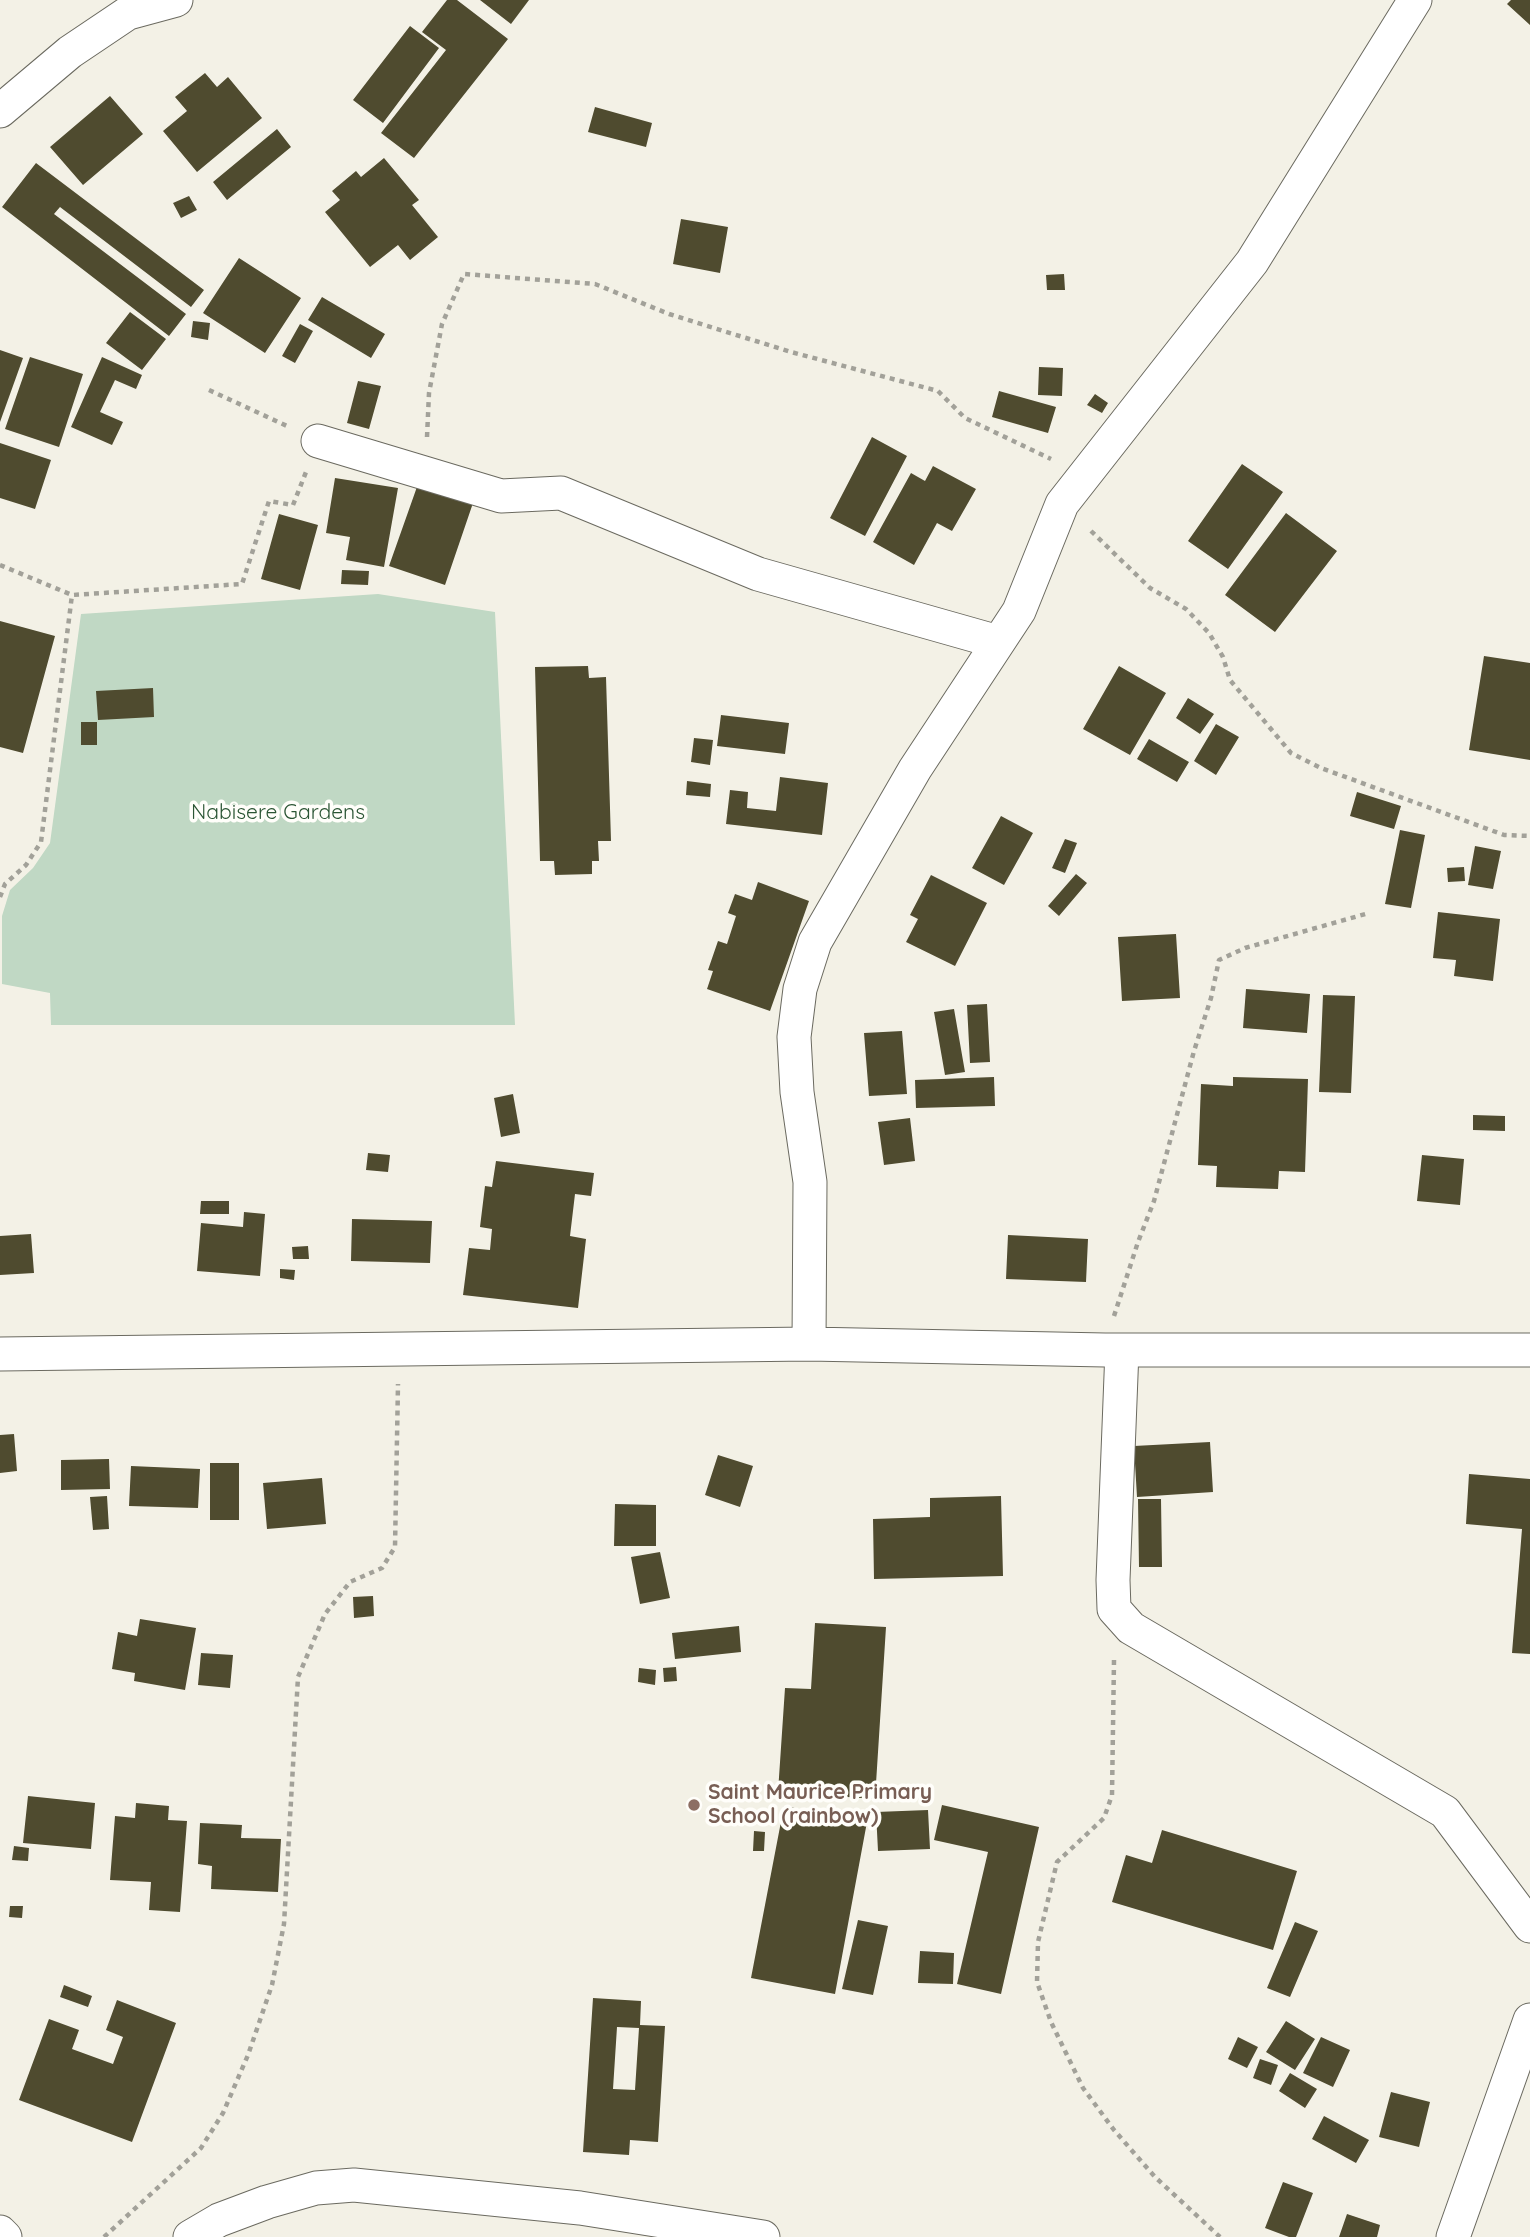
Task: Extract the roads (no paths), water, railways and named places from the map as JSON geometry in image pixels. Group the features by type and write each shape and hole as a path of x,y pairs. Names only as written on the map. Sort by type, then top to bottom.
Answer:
{"street":[{"path":"0,111 70,52 128,13 176,0"},
{"path":"809,1344 810,1182 797,1092 793,1037 800,989 814,942 915,769 1019,611 1062,504 1252,262 1416,0"},
{"path":"318,441 501,496 561,493 758,574 998,642"},
{"path":"0,1354 809,1344 1114,1350 1530,1350"},
{"path":"1114,1350 1114,1609 1131,1628 1445,1812 1530,1926"},
{"path":"1453,2237 1530,2020"},
{"path":"190,2237 219,2220 267,2202 316,2188 354,2185 580,2208 763,2237"},
{"path":"0,2232 5,2237"}],"place":[{"name":"Saint Maurice Primary School (rainbow)","path":"694,1805"}],"park label":[{"name":"Nabisere Gardens","path":"278,813"}]}
